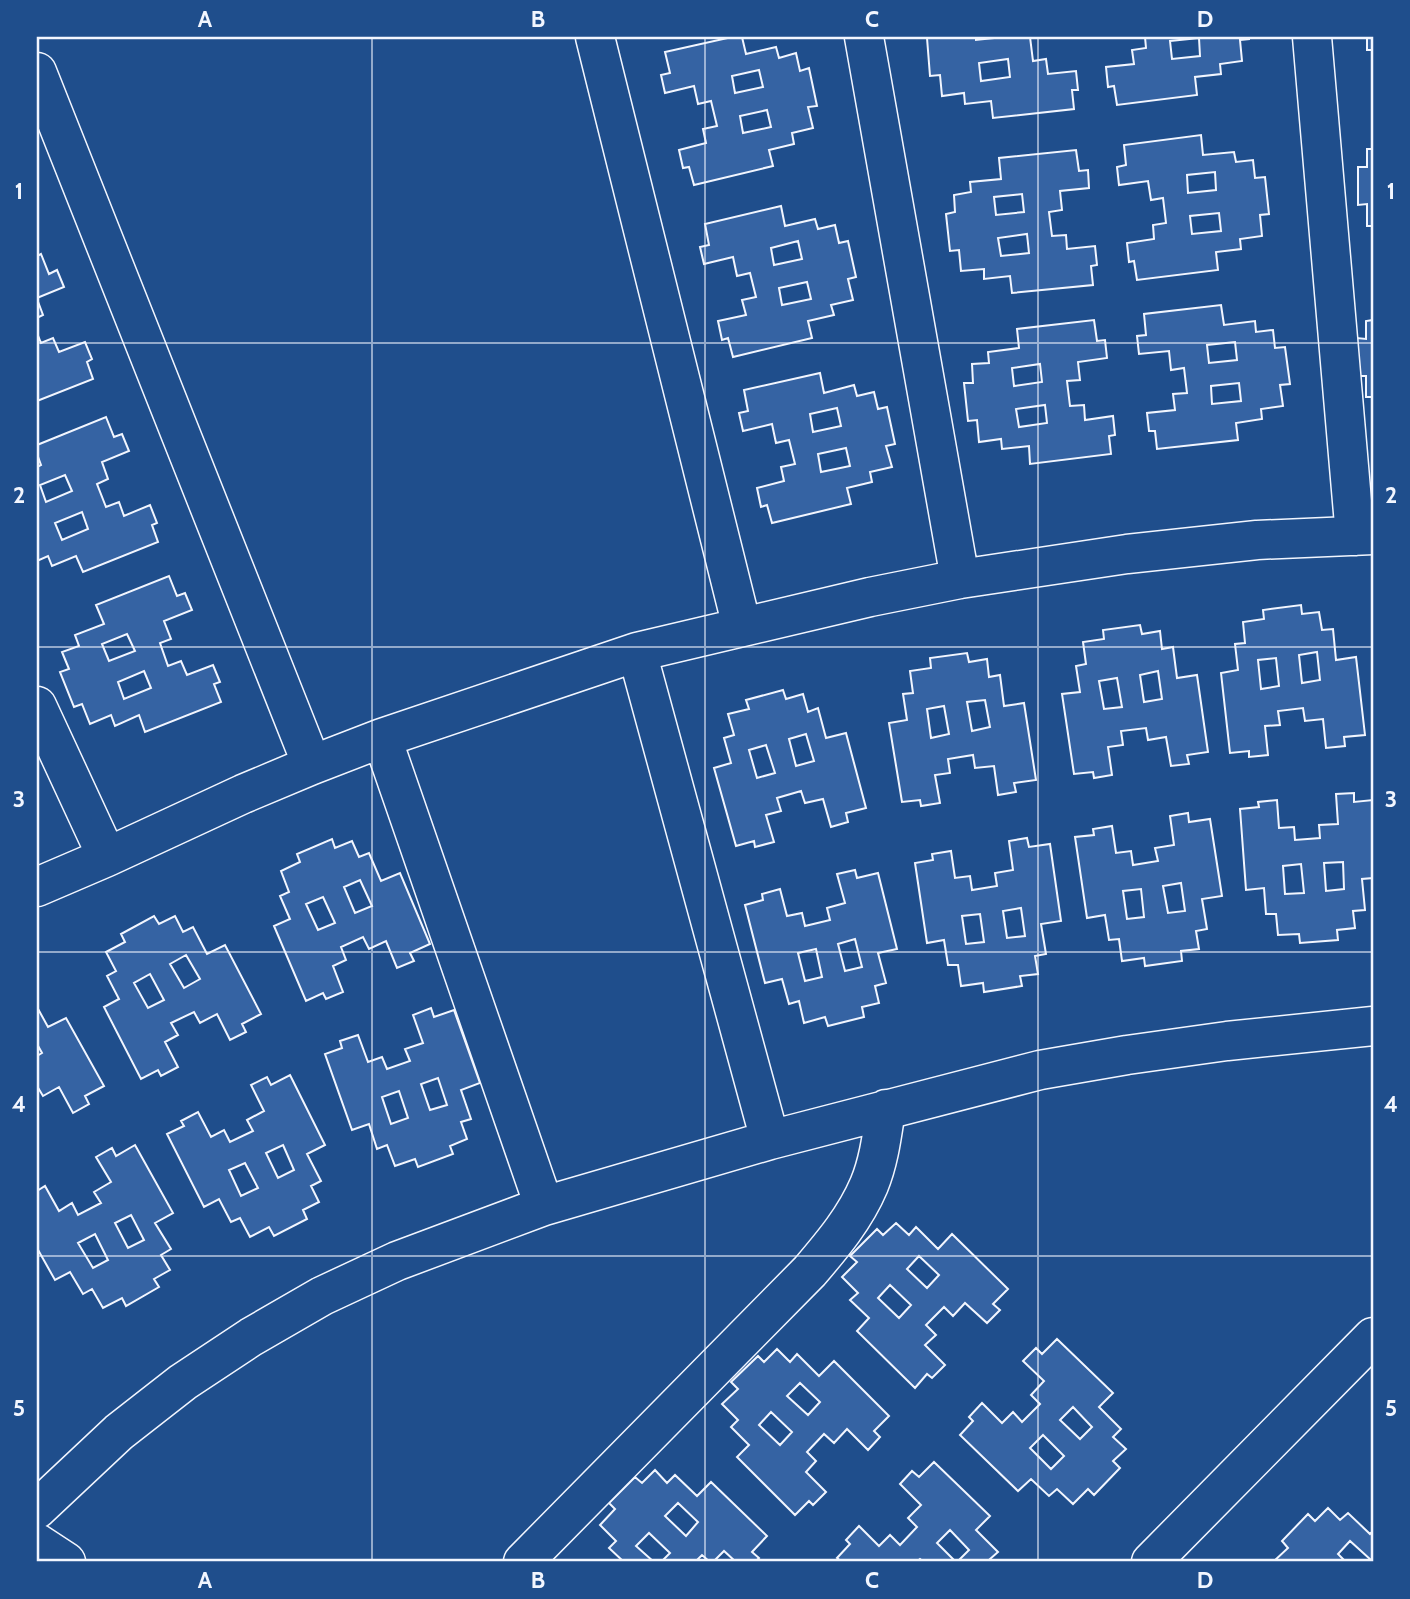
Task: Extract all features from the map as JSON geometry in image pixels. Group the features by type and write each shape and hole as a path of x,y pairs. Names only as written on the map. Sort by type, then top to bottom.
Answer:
{"street":[{"path":"594,37 742,627"},
{"path":"864,37 960,579"},
{"path":"37,887 312,765 382,738 638,652 870,597 960,579 1127,554 1257,540 1364,536 1312,37"},
{"path":"37,72 312,765"},
{"path":"638,652 770,1140"},
{"path":"37,706 107,857"},
{"path":"382,738 544,1206"},
{"path":"37,1509 119,1432 183,1382 251,1337 322,1296 397,1261 544,1206 770,1140 1040,1070 1240,1040 1373,1026"},
{"path":"523,1562 810,1271 838,1238 856,1212 870,1183 878,1157 886,1109"},
{"path":"1151,1562 1373,1337"},
{"path":"37,1543 66,1562"}],"building":[{"path":"742,37 746,54 776,47 779,58 796,53 800,71 809,68 817,106 808,107 813,128 792,133 794,144 769,150 773,166 694,185 689,167 683,168 679,150 706,143 703,129 717,126 711,101 698,104 694,86 665,93 661,75 670,73 665,52","holes":["759,70 763,87 735,93 732,76","767,110 771,127 743,133 740,116"]},
{"path":"976,37 976,40 1030,37 1033,61 1046,59 1048,74 1076,71 1078,90 1072,90 1074,109 993,118 991,101 965,104 964,93 942,96 940,75 930,76 927,38","holes":["1008,59 1010,77 981,81 979,63"]},
{"path":"1145,37 1249,37 1240,40 1242,61 1220,64 1221,74 1195,77 1197,95 1117,105 1114,86 1108,87 1106,67 1134,64 1132,50 1146,48","holes":["1199,38 1200,56 1172,59 1170,41"]},
{"path":"1367,37 1373,37 1373,50 1367,50"},
{"path":"1201,135 1203,155 1234,152 1236,162 1253,160 1255,178 1265,177 1269,214 1260,215 1262,236 1240,239 1241,249 1216,252 1218,270 1137,280 1134,261 1129,262 1127,243 1154,239 1153,225 1166,223 1163,198 1151,200 1148,181 1119,185 1117,167 1126,165 1124,145","holes":["1215,172 1216,190 1188,193 1187,175","1219,213 1221,231 1192,234 1190,216"]},
{"path":"1367,149 1373,149 1373,226 1367,226 1367,204 1358,205 1358,167 1367,167"},
{"path":"1076,150 1079,171 1088,170 1089,188 1060,191 1062,210 1049,212 1052,236 1066,235 1067,249 1095,246 1097,265 1091,266 1093,285 1012,293 1010,276 984,279 984,269 961,271 959,250 950,251 946,214 955,212 954,195 971,192 970,182 1001,179 999,158","holes":["1022,194 1024,212 996,215 994,197","1027,234 1029,253 1001,256 998,238"]},
{"path":"781,206 785,226 815,219 818,229 835,225 839,243 848,241 856,277 848,279 853,300 831,305 834,315 808,321 812,338 733,357 728,338 722,340 718,321 746,315 742,300 756,297 750,273 737,276 733,257 704,264 700,247 709,245 705,224","holes":["798,241 802,259 774,265 771,248","807,282 811,299 782,305 779,288"]},
{"path":"41,254 49,274 57,270 64,287 37,298 37,256"},
{"path":"37,299 43,315 37,318"},
{"path":"1221,305 1224,325 1255,321 1256,332 1273,330 1275,348 1285,347 1290,384 1280,385 1283,406 1261,409 1262,419 1236,423 1238,440 1157,449 1155,431 1149,431 1147,413 1175,410 1173,394 1187,393 1184,368 1171,370 1169,351 1139,354 1137,336 1146,335 1144,314","holes":["1235,342 1237,360 1209,363 1207,345","1239,383 1241,401 1212,404 1211,386"]},
{"path":"1094,320 1097,341 1105,340 1107,358 1078,362 1080,380 1067,381 1070,406 1084,405 1085,420 1113,416 1115,435 1109,436 1111,454 1030,464 1029,446 1002,449 1001,439 979,442 977,420 968,421 964,383 973,383 972,364 989,363 988,352 1019,348 1017,329","holes":["1040,364 1042,382 1014,386 1012,368","1045,405 1047,423 1019,427 1016,409"]},
{"path":"1373,320 1373,397 1366,397 1366,376 1357,376 1357,338 1366,339 1366,321"},
{"path":"37,333 41,343 53,338 59,352 85,342 92,359 87,362 93,379 37,401"},
{"path":"820,373 824,393 854,385 857,396 874,392 878,409 887,407 895,444 886,446 892,467 870,472 872,482 847,488 851,504 772,523 767,505 761,507 757,488 784,481 781,467 795,464 789,440 776,443 772,424 743,431 739,413 748,411 744,390","holes":["837,408 841,426 813,432 810,414","846,448 850,466 821,472 818,454"]},
{"path":"106,417 114,437 122,434 129,451 102,462 108,479 97,484 106,507 119,502 124,516 150,505 157,523 152,525 158,542 83,572 76,556 52,566 48,556 37,561 37,467 41,465 37,445","holes":["65,475 72,491 46,502 40,485","82,512 88,529 62,540 55,523"]},
{"path":"169,576 177,596 185,593 192,610 164,621 171,639 160,643 168,666 181,661 187,675 213,665 220,682 214,684 221,702 145,732 139,715 115,726 111,715 90,724 82,704 74,707 60,672 69,669 62,652 79,646 75,635 104,624 96,605","holes":["127,634 135,651 109,661 102,644","144,671 151,688 124,699 118,682"]},
{"path":"1301,605 1302,614 1319,612 1322,630 1333,629 1336,660 1356,657 1365,735 1344,737 1345,746 1326,748 1323,719 1305,721 1303,708 1278,711 1280,725 1265,726 1268,755 1249,757 1249,751 1230,753 1221,673 1238,670 1235,644 1245,643 1243,622 1264,619 1263,610","holes":["1317,652 1320,680 1302,683 1299,655","1276,658 1279,686 1261,689 1258,660"]},
{"path":"1140,625 1142,634 1160,631 1162,649 1173,647 1177,678 1197,675 1208,752 1187,755 1189,764 1171,766 1166,737 1148,740 1146,728 1121,731 1123,745 1108,747 1112,775 1094,778 1093,772 1074,774 1062,694 1080,692 1076,666 1086,664 1083,642 1104,639 1103,630","holes":["1158,671 1162,699 1144,702 1140,675","1117,678 1122,707 1104,709 1099,681"]},
{"path":"967,653 969,662 987,659 989,677 1000,675 1004,706 1024,703 1036,780 1014,783 1016,792 998,795 994,766 975,768 973,755 948,759 950,773 935,775 940,803 921,806 920,800 902,802 889,723 907,720 903,694 913,693 910,671 931,668 930,658","holes":["985,700 990,727 972,731 967,702","944,706 949,734 931,738 927,709"]},
{"path":"783,690 786,699 803,694 808,712 818,708 826,738 846,733 866,808 846,813 848,822 831,827 823,799 805,803 801,791 777,798 781,811 766,815 774,842 755,847 754,841 736,846 714,768 731,763 724,738 734,735 728,714 749,709 746,700","holes":["806,734 814,761 796,766 789,739","766,745 775,773 757,778 749,750"]},
{"path":"1354,793 1354,802 1373,800 1373,878 1362,879 1365,910 1353,911 1355,928 1337,930 1338,940 1300,943 1299,934 1278,935 1276,914 1266,914 1264,888 1246,890 1240,809 1259,807 1258,802 1277,800 1279,828 1294,827 1295,840 1320,838 1319,825 1338,824 1336,794","holes":["1343,862 1344,889 1326,891 1324,863","1301,864 1304,893 1285,894 1283,866"]},
{"path":"1188,813 1189,822 1210,819 1222,896 1202,899 1207,929 1196,931 1199,949 1181,951 1182,961 1145,966 1144,958 1122,961 1119,939 1109,940 1105,915 1087,918 1075,837 1094,835 1093,829 1112,826 1116,853 1131,851 1133,865 1158,861 1155,848 1174,845 1170,816","holes":["1181,883 1185,911 1168,913 1163,886","1141,889 1144,917 1127,919 1123,891"]},
{"path":"1027,838 1029,847 1050,844 1061,921 1041,924 1046,954 1035,956 1038,974 1020,976 1022,986 984,992 983,983 961,986 958,965 948,965 944,940 927,943 915,863 933,860 932,854 951,851 955,878 970,876 972,890 997,886 995,873 1013,870 1009,841","holes":["1021,908 1025,936 1007,938 1003,911","980,914 984,942 966,944 962,916"]},
{"path":"332,839 335,848 352,841 359,857 369,853 381,881 400,873 430,944 410,953 414,961 397,968 386,941 369,949 363,937 341,947 346,960 333,966 343,992 326,999 323,993 306,1001 274,926 290,919 280,896 289,892 281,871 300,862 297,854","holes":["360,880 372,906 355,913 344,887","323,897 335,923 318,930 306,904"]},
{"path":"855,870 857,878 878,873 897,949 878,953 886,983 875,986 879,1003 862,1007 864,1017 828,1026 825,1017 804,1023 799,1001 789,1004 782,979 765,983 745,905 763,900 762,894 780,889 787,916 802,913 805,926 830,920 827,908 845,903 837,874","holes":["855,939 862,967 845,971 838,944","816,949 822,977 805,981 798,953"]},
{"path":"154,916 159,924 175,916 183,932 193,927 207,954 225,945 261,1014 242,1024 246,1032 230,1040 217,1014 200,1023 194,1012 171,1023 178,1035 165,1042 178,1067 161,1076 158,1070 141,1079 104,1007 119,999 107,976 116,971 106,952 125,942 121,934","holes":["186,955 200,979 184,988 170,964","150,974 164,1000 148,1008 134,983"]},
{"path":"37,1007 48,1027 66,1018 104,1086 85,1096 89,1104 73,1113 59,1087 43,1096 37,1086 37,1056 42,1053 37,1044"},
{"path":"431,1008 434,1017 454,1010 480,1083 461,1090 471,1119 461,1122 467,1139 450,1146 453,1154 418,1167 415,1159 395,1166 387,1145 377,1149 369,1124 352,1130 325,1054 342,1048 340,1041 358,1035 368,1062 382,1057 387,1069 410,1061 405,1049 423,1043 413,1015","holes":["438,1078 447,1105 430,1110 421,1084","399,1091 408,1118 391,1124 382,1097"]},
{"path":"290,1075 325,1145 307,1154 321,1181 311,1186 319,1202 303,1210 307,1219 274,1236 269,1227 250,1237 240,1218 231,1222 219,1199 204,1207 167,1134 184,1126 181,1121 198,1112 211,1137 224,1130 230,1142 253,1131 247,1120 264,1111 251,1085 267,1077 271,1085","holes":["283,1145 294,1170 278,1178 266,1153","245,1163 258,1188 241,1196 229,1170"]},
{"path":"135,1145 173,1213 155,1223 171,1249 161,1255 170,1270 154,1279 159,1287 126,1306 122,1298 103,1308 92,1289 83,1294 70,1272 55,1280 37,1248 37,1191 45,1186 59,1211 72,1203 78,1215 101,1203 94,1192 111,1182 96,1157 112,1148 116,1156","holes":["131,1215 144,1240 128,1248 115,1223","95,1234 108,1260 93,1268 78,1243"]},
{"path":"896,1223 909,1235 916,1227 938,1249 952,1234 1008,1289 993,1304 1000,1310 987,1323 965,1303 953,1316 944,1307 926,1325 936,1335 925,1345 945,1365 932,1378 927,1374 915,1388 857,1331 869,1318 850,1300 858,1293 842,1277 857,1262 850,1256 877,1229 883,1235","holes":["919,1256 939,1275 927,1288 907,1269","890,1285 911,1305 899,1318 878,1298"]},
{"path":"1057,1339 1113,1393 1099,1407 1121,1429 1113,1437 1126,1449 1113,1461 1120,1468 1094,1495 1088,1489 1073,1504 1057,1489 1049,1496 1031,1479 1018,1491 960,1435 973,1421 969,1417 982,1403 1002,1423 1013,1412 1022,1422 1040,1404 1031,1395 1044,1381 1023,1361 1036,1348 1042,1354","holes":["1073,1407 1092,1427 1080,1439 1060,1420","1043,1435 1064,1456 1051,1469 1030,1448"]},
{"path":"777,1349 790,1362 797,1354 819,1376 834,1361 889,1416 874,1431 880,1437 868,1450 847,1429 834,1443 824,1434 807,1452 816,1461 806,1472 826,1492 813,1505 809,1501 795,1515 737,1457 749,1445 731,1427 738,1420 722,1404 738,1389 731,1382 758,1356 764,1362","holes":["800,1383 820,1402 808,1415 787,1396","771,1412 792,1432 780,1445 759,1425"]},
{"path":"934,1462 990,1516 976,1530 998,1552 990,1559 993,1562 957,1562 969,1550 950,1530 937,1543 956,1562 924,1562 920,1559 916,1562 842,1562 837,1558 850,1544 846,1540 859,1526 879,1546 890,1535 900,1545 917,1527 908,1518 921,1505 900,1484 912,1471 919,1477"},
{"path":"655,1470 667,1483 675,1475 697,1496 711,1482 767,1536 752,1552 759,1558 755,1562 736,1562 724,1551 713,1562 702,1555 695,1562 661,1562 670,1553 649,1533 636,1546 654,1562 624,1562 609,1548 616,1541 600,1525 615,1509 609,1503 635,1477 642,1483","holes":["678,1503 698,1522 686,1536 665,1516"]},
{"path":"1328,1508 1340,1520 1348,1513 1370,1534 1373,1531 1373,1562 1369,1562 1371,1560 1350,1541 1338,1554 1346,1562 1273,1562 1288,1548 1282,1541 1308,1514 1315,1521"}]}
